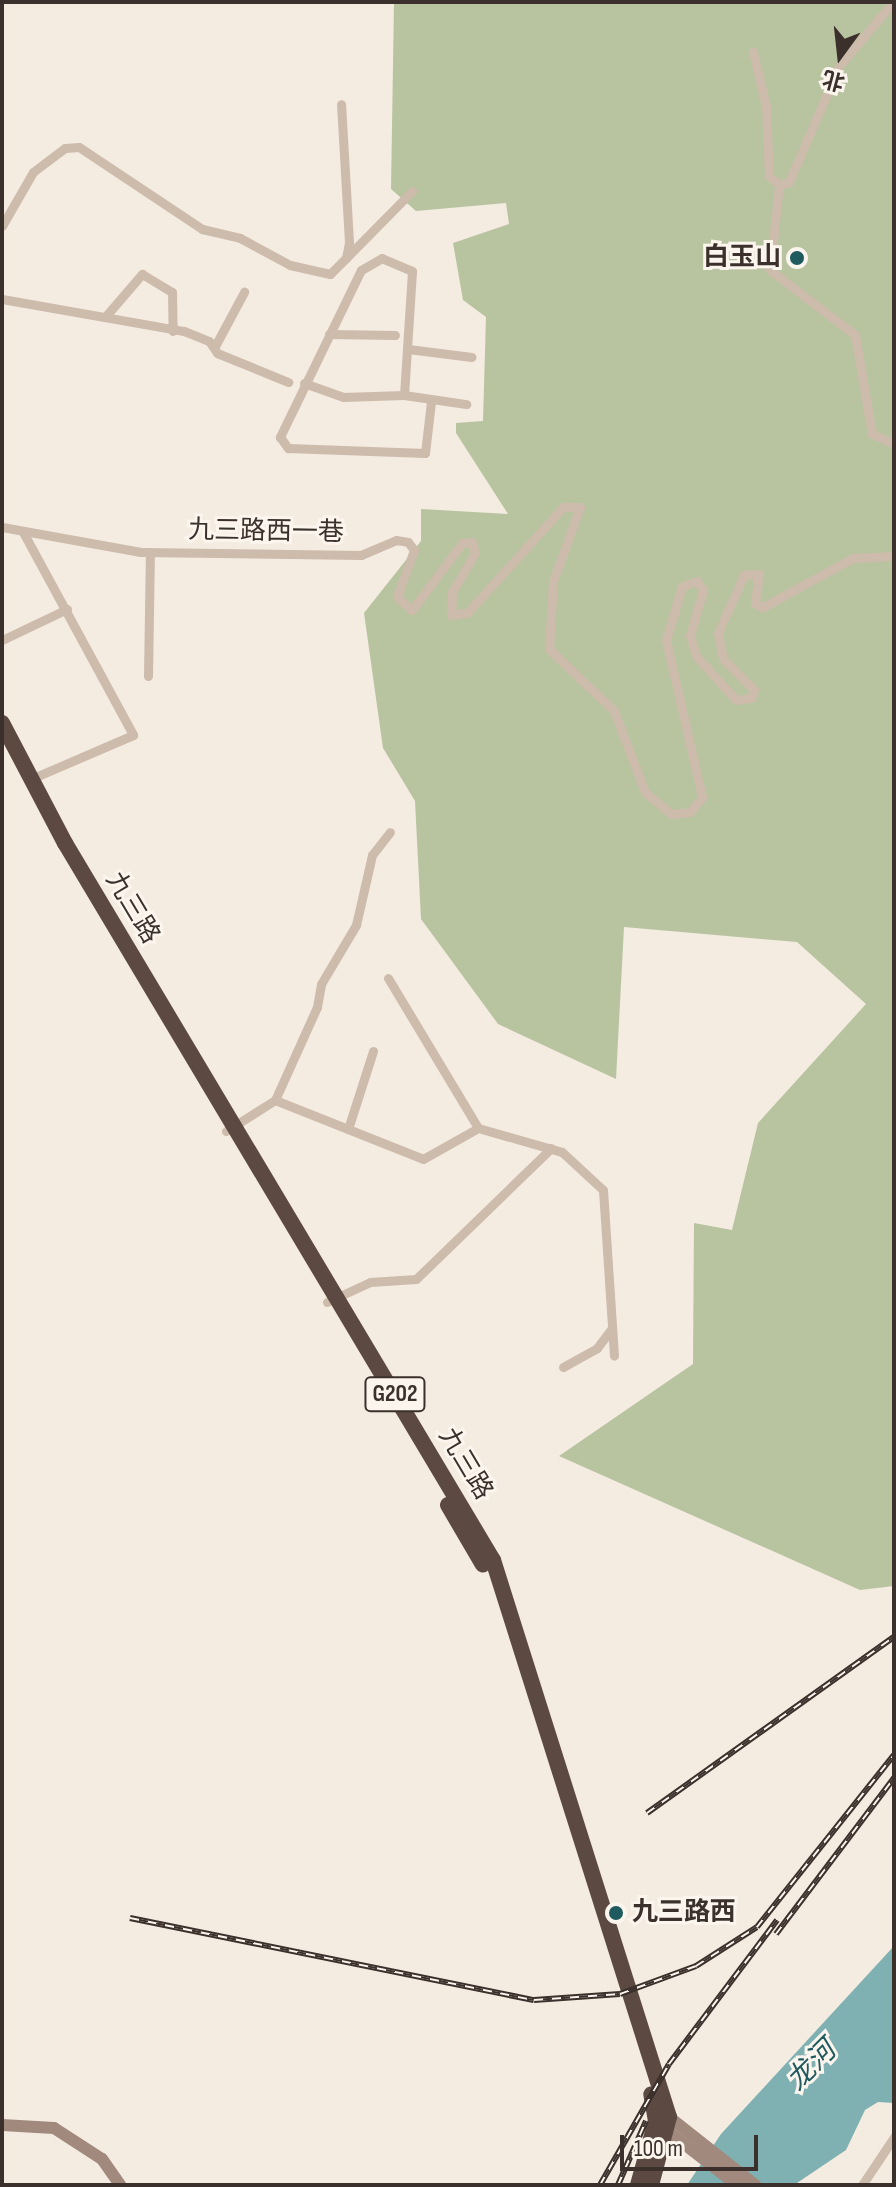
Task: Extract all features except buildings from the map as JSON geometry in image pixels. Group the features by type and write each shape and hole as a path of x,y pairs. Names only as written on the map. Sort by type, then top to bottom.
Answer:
{"highway":[{"name":"九三路","path":"2,723 230,1129"},
{"name":"九三路","path":"2,745 332,1299 491,1584 664,2123"},
{"path":"646,2179 664,2123"}],"main road":[{"path":"664,2123 755,2185"},
{"path":"2,2125 54,2128 82,2142 117,2182"},
{"path":"702,2151 737,2185"}],"street":[{"path":"779,185 789,182 839,66 893,2"},
{"path":"753,52 766,106 769,176 779,185"},
{"path":"341,104 346,258"},
{"path":"2,226 33,172 65,148 79,147 202,229 240,238 316,274 330,274 412,191"},
{"path":"779,185 770,270 855,335 872,434 894,444"},
{"path":"357,247 368,263"},
{"path":"368,263 394,259 412,271 404,395"},
{"path":"368,263 282,426 288,448 425,453 431,402"},
{"path":"105,317 142,274 172,292 173,331"},
{"path":"214,348 244,292"},
{"path":"2,299 105,317 209,341 214,348 288,382"},
{"path":"329,334 395,335"},
{"path":"408,349 471,357"},
{"path":"304,383 343,397 404,395 431,402 466,404"},
{"name":"九三路西一巷","path":"2,527 150,552 361,555 396,540 408,542 414,550 397,597 412,610 462,543 472,542 475,553 447,609 451,615 467,613 563,507 580,507 553,581 549,649 614,711 645,792 671,814 690,812 702,797 666,640 682,586 697,581 703,590 690,635 696,656 736,700 751,698 754,690 723,659 718,633 744,575 759,574 755,604 763,607 853,558 894,556"},
{"path":"23,532 133,735 31,779"},
{"path":"148,676 150,552"},
{"path":"2,640 67,609"},
{"path":"230,1129 275,1100 317,1007 321,984 356,925 372,855 390,832"},
{"path":"388,978 478,1128 551,1148 603,1190 614,1356"},
{"path":"348,1129 373,1051"},
{"path":"275,1100 423,1159 478,1128"},
{"path":"332,1299 370,1282 416,1279 551,1148"},
{"path":"563,1367 597,1348 612,1328"},
{"path":"862,2185 894,2137"}],"green space":[{"path":"394,2 894,2 894,1586 860,1590 559,1456 693,1364 694,1223 732,1230 758,1123 866,1004 797,942 624,927 616,1079 498,1024 421,919 415,801 383,748 364,613 421,541 421,509 508,514 456,433 456,423 483,421 486,317 463,300 453,243 509,224 506,203 416,211 391,189"}],"water":[{"name":"龙河","path":"894,1946 894,2103 878,2102 865,2110 846,2150 794,2185 687,2185 721,2134"}],"railway":[{"path":"647,1813 894,1637"},
{"path":"130,1918 534,2000 620,1994 696,1966 757,1927 894,1755"},
{"path":"776,1934 894,1778"},
{"path":"600,2185 669,2064 777,1920"},
{"path":"618,2185 646,2121"}],"place":[{"name":"白玉山","path":"797,258"},
{"name":"九三路西","path":"616,1913"}]}
